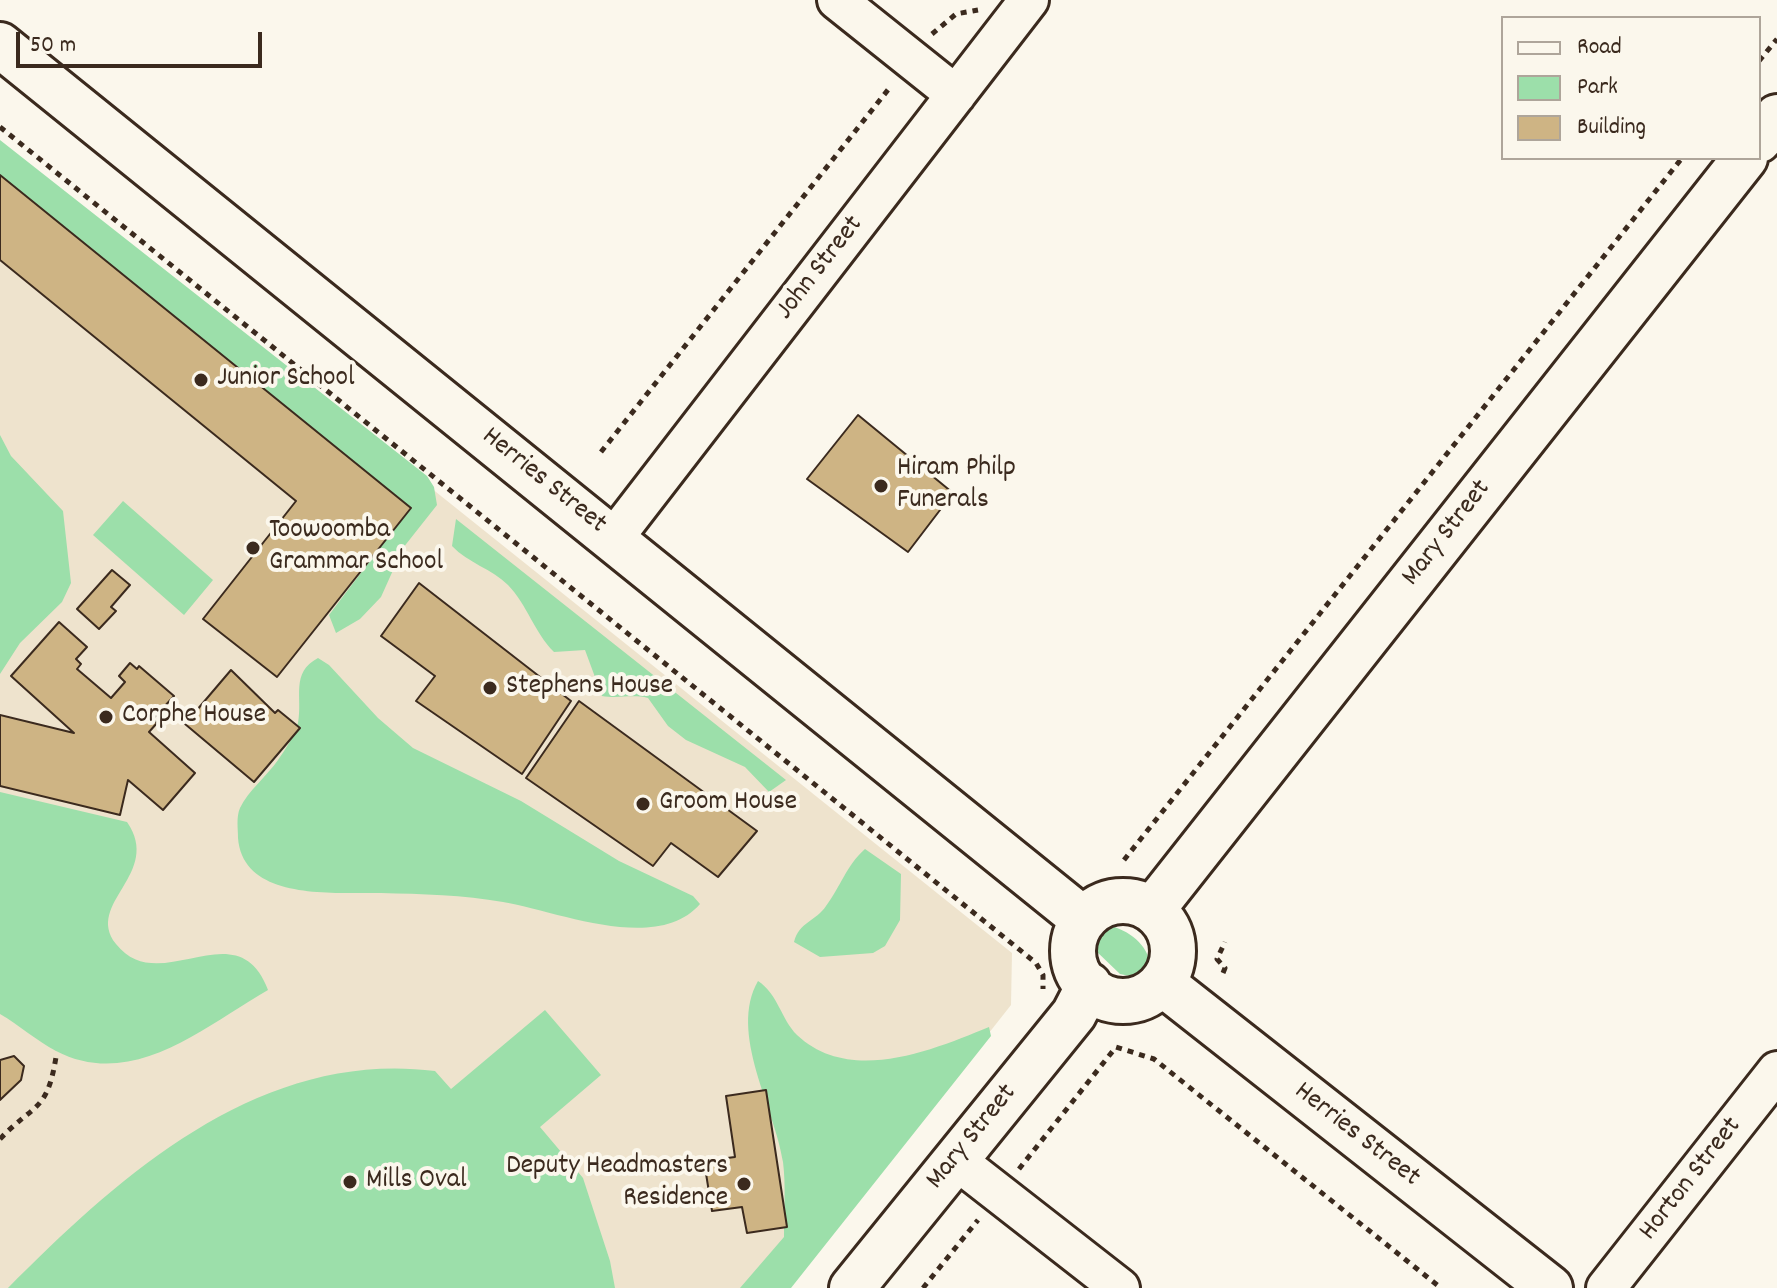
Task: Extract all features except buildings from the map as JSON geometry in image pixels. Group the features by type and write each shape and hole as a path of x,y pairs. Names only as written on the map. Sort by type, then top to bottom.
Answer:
{"main road":[{"name":"Herries Street","path":"0,45 1084,920"},
{"path":"1761,137 1777,117"},
{"name":"Mary Street","path":"1152,910 1743,160"},
{"path":"1123,901 1152,910 1167,928 1173,950 1162,983 1151,993 1125,1001 1101,995 1078,974 1074,960 1077,932 1084,920 1108,903 1123,901"},
{"name":"Herries Street","path":"1162,983 1550,1288"},
{"name":"Mary Street","path":"852,1288 1074,1014 1089,985"}],"street":[{"path":"837,0 956,95"},
{"name":"John Street","path":"613,539 1029,0"},
{"name":"Horton Street","path":"1606,1288 1777,1071"},
{"path":"956,1160 1120,1288"}],"path":[{"path":"601,452 936,30 956,14 982,10"},
{"path":"1761,59 1777,39"},
{"path":"0,127 1036,963 1043,975 1043,992"},
{"path":"1124,860 1680,160"},
{"path":"1223,973 1225,968 1217,959 1225,942"},
{"path":"1116,1047 1154,1059 1441,1288"},
{"path":"0,1139 42,1105 52,1082 56,1057"}],"shaded area":[{"name":"Toowoomba Grammar School","path":"0,143 1012,953 1011,1005 788,1288 0,1288"}],"green space":[{"path":"0,140 427,476 434,487 437,505 403,548 381,597 360,619 336,633 329,615 410,508 0,175"},
{"path":"0,435 11,456 63,511 71,583 62,602 20,643 0,674"},
{"path":"123,501 213,580 184,615 93,535"},
{"path":"456,519 786,780 769,792 745,767 686,740 668,726 648,698 602,696 585,650 554,652 508,585 452,546"},
{"path":"318,658 329,665 378,718 413,748 521,801 619,861 693,896 700,904 681,919 659,926 633,928 473,898 294,889 256,873 244,859 238,838 239,812 243,802 274,766 292,737 298,723 301,678 309,664"},
{"path":"0,792 127,822 136,840 136,857 109,915 109,929 116,944 134,959 154,963 218,954 237,956 254,967 268,990 167,1049 140,1059 113,1063 85,1061 56,1051 0,1014"},
{"path":"865,849 901,874 900,920 885,946 873,953 820,957 794,942 800,930 826,906 853,862"},
{"path":"1107,925 1130,934 1146,951 1151,967 1139,978 1120,974 1095,950 1095,935"},
{"path":"758,981 765,986 797,1035 818,1050 841,1058 866,1061 918,1053 989,1027 991,1036 791,1288 740,1288 784,1237 783,1162 756,1071 748,1024 750,1001"},
{"name":"Mills Oval","path":"545,1010 601,1075 540,1127 583,1178 610,1261 615,1288 8,1288 98,1202 147,1163 199,1128 253,1100 311,1079 371,1069 435,1071 451,1089"}],"place":[{"name":"Junior School","path":"201,380"},
{"name":"Hiram Philp Funerals","path":"881,486"},
{"name":"Toowoomba Grammar School","path":"253,548"},
{"name":"Stephens House","path":"490,688"},
{"name":"Corphe House","path":"106,717"},
{"name":"Groom House","path":"643,804"},
{"name":"Mills Oval","path":"350,1182"},
{"name":"Deputy Headmasters Residence","path":"744,1184"}]}
